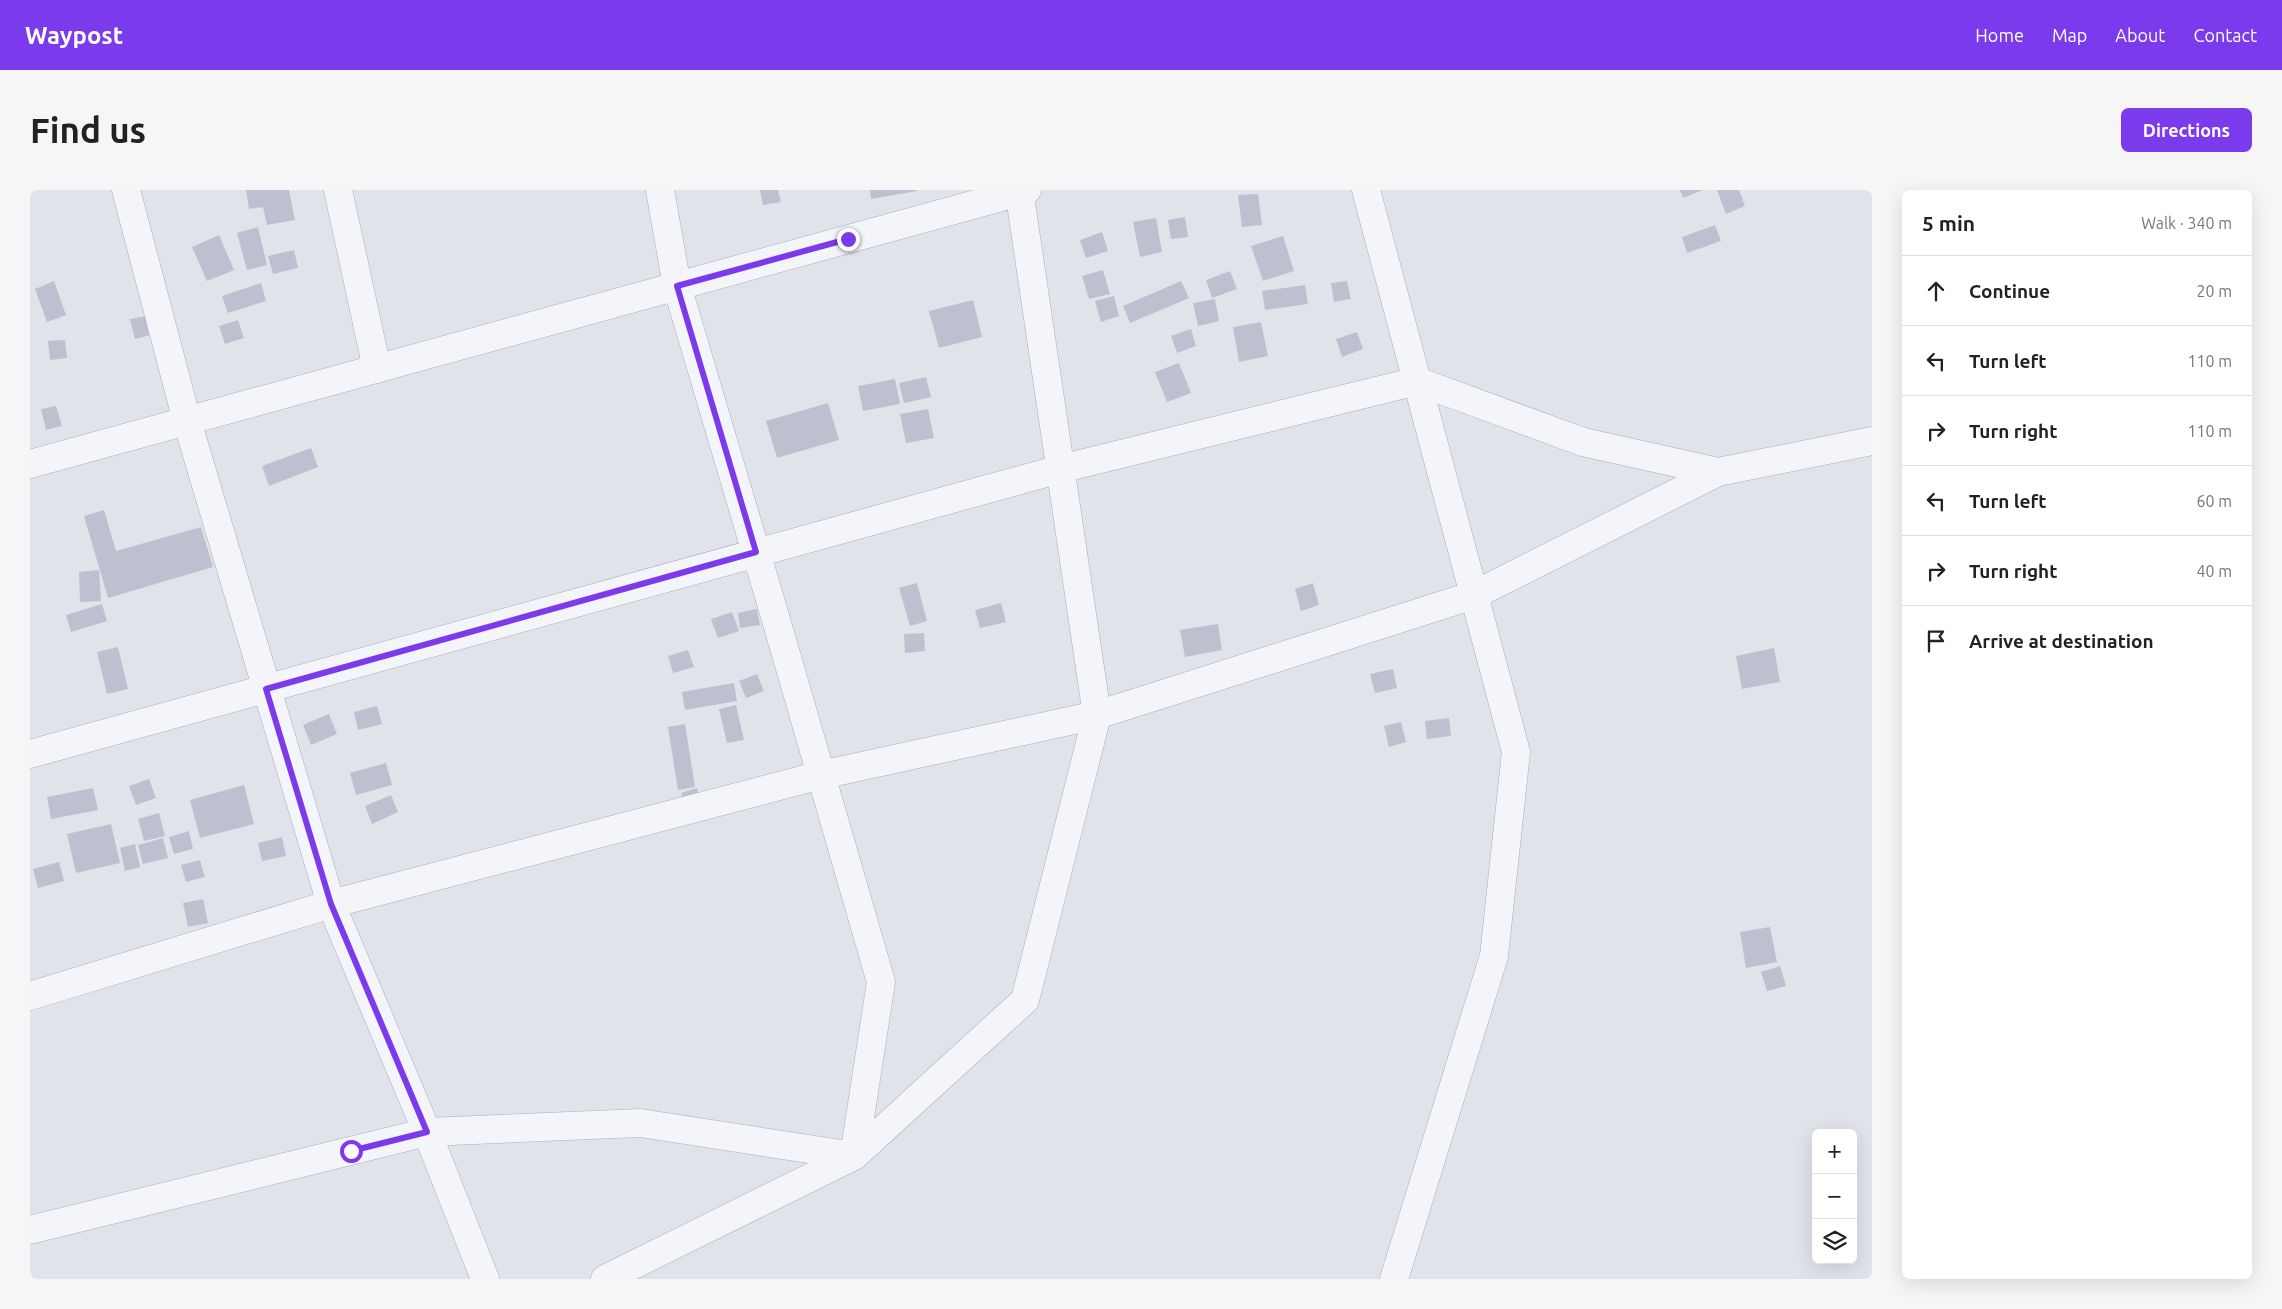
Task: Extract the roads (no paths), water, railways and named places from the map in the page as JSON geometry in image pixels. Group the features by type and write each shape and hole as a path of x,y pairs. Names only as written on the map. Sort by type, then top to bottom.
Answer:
{"street":[{"path":"126,190 187,421 331,904 427,1132 484,1279"},
{"path":"338,190 377,369"},
{"path":"660,190 677,286 880,982 854,1156"},
{"path":"1366,190 1516,752 1494,956 1394,1279"},
{"path":"30,464 1022,191 1060,469 1097,715 1025,1000 854,1156 606,1279"},
{"path":"30,754 1060,469 1417,380 1583,442 1718,472"},
{"path":"30,996 331,904 821,775 1097,715 1474,595 1718,472 1872,442"},
{"path":"30,1230 427,1132 640,1123 854,1156"}]}
